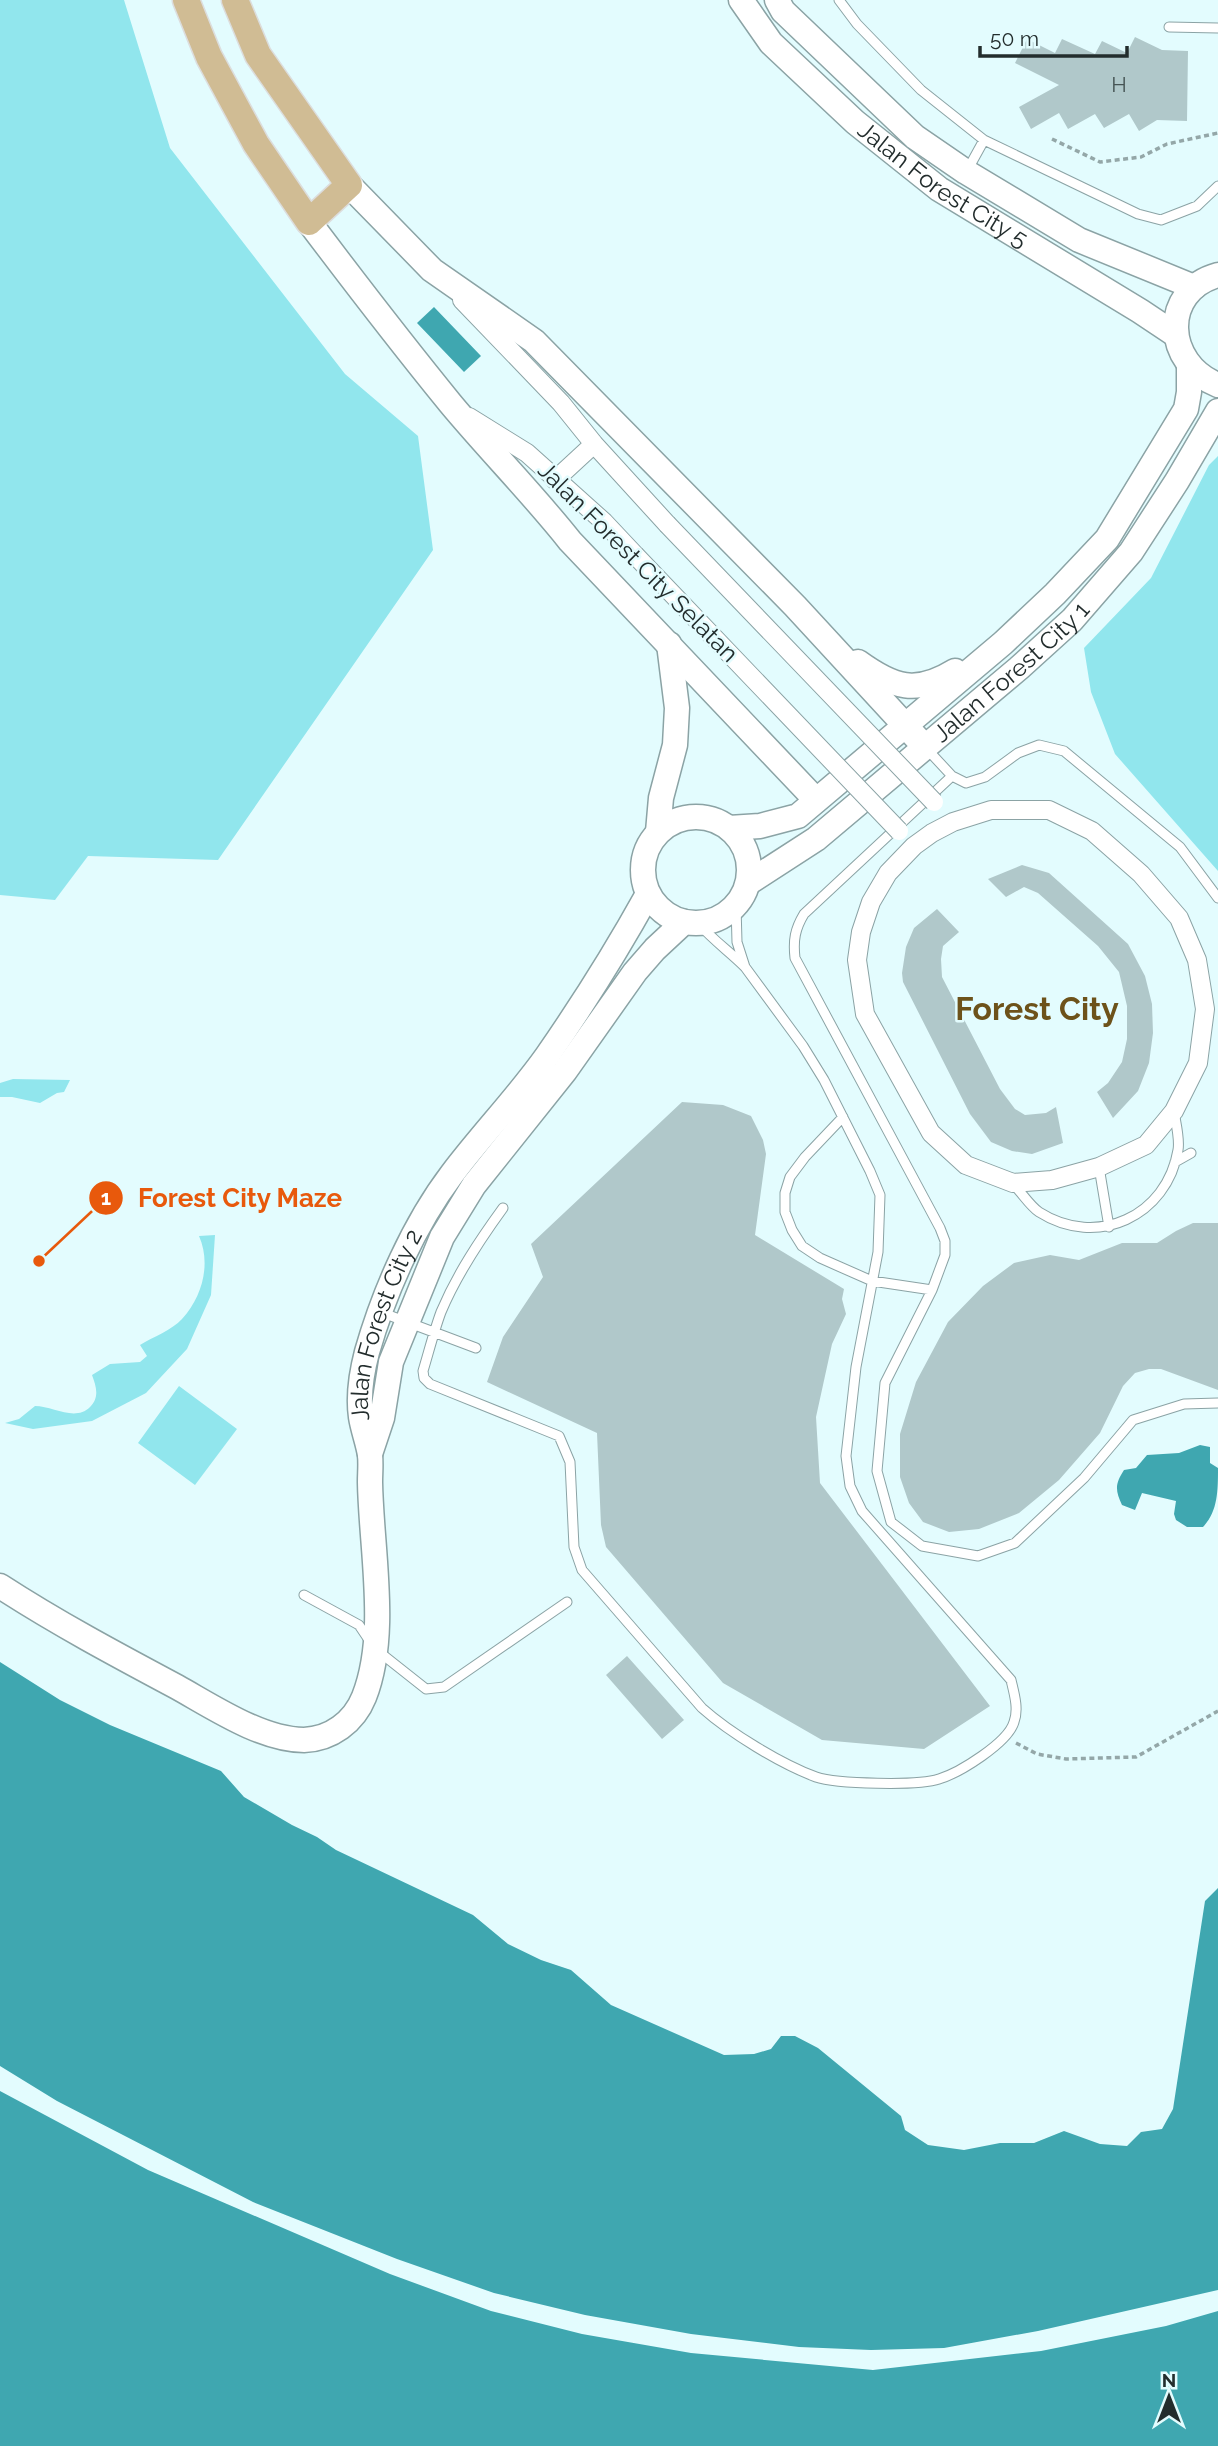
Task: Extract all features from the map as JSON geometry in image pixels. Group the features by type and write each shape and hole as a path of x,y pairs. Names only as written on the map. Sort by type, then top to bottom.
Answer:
{"main road":[{"name":"Jalan Forest City Selatan","path":"186,0 209,57 256,144 309,222"},
{"name":"Jalan Forest City Selatan","path":"235,0 258,55 349,185"},
{"path":"309,222 349,185"}],"street":[{"name":"Jalan Forest City 5","path":"741,0 771,43 855,122 939,189 1176,335"},
{"name":"Jalan Forest City 5","path":"777,0 783,11 915,136 966,172 1079,240 1194,287"},
{"name":"Jalan Forest City Selatan","path":"349,185 561,403 594,444 667,524 953,821"},
{"name":"Jalan Forest City Selatan","path":"309,222 452,406 527,453 604,522 914,846"},
{"path":"432,270 534,341 795,606 925,747"},
{"path":"1218,275 1209,277 1194,287 1183,301 1177,318 1176,335 1180,351 1189,366 1201,377 1218,385"},
{"name":"Jalan Forest City 1","path":"904,726 1003,643 1055,594 1107,538 1186,409 1189,366"},
{"path":"452,406 533,495 570,541 816,800"},
{"name":"Jalan Forest City 1","path":"748,883 816,839 1019,668 1080,611 1131,552 1218,411"},
{"path":"555,480 594,444"},
{"path":"795,606 859,663 896,685 918,687 938,682 1003,643"},
{"path":"659,832 661,799 675,745 677,708 668,644"},
{"path":"729,828 783,822 798,816 904,726"},
{"path":"991,810 1049,810 1093,831 1141,874 1179,918 1197,960 1205,1009 1198,1063 1174,1111 1146,1145 1099,1167 1052,1180 1013,1183 966,1164 930,1133 865,1014 857,960 861,932 871,902 888,873 914,846 953,821 991,810"},
{"path":"691,923 662,912 648,894 643,881 644,855 659,832 671,823 700,817 729,828 739,839 750,867 748,883 736,906"},
{"name":"Jalan Forest City 2","path":"370,1454 360,1414 361,1388 367,1353 396,1272 418,1228 450,1175 546,1057 616,951 648,894"},
{"name":"Jalan Forest City 2","path":"370,1454 382,1418 391,1362 406,1321 442,1237 474,1185 565,1071 654,949 691,923 723,917 736,906"},
{"path":"0,1586 63,1626 251,1727 302,1740 322,1737 341,1728 354,1716 363,1700 372,1673 376,1650 370,1454"}],"lane":[{"path":"839,0 857,24 921,90 984,140 1138,214 1161,220 1197,206 1218,186"},
{"path":"1169,27 1218,28"},
{"path":"966,172 984,140"},
{"path":"925,747 952,776 966,783 985,777 1018,753 1039,745 1064,751 1180,847 1218,898"},
{"path":"952,776 804,914 796,927 793,943 795,958 940,1228 944,1241 944,1255 932,1290 885,1383 877,1471 891,1522 922,1546 978,1556 1015,1542 1084,1478 1133,1420 1184,1404 1218,1404"},
{"path":"736,906 737,942 745,967"},
{"path":"503,1208 458,1275 440,1316 423,1371 424,1378 429,1384 559,1436 570,1462 573,1547 582,1570 702,1708 717,1721 790,1765 817,1777 838,1782 921,1782 939,1779 981,1757 1005,1738 1014,1723 1016,1702 1012,1680 862,1511 850,1486 846,1456 850,1411 878,1252 880,1195 843,1117 803,1046 745,967 728,950 691,923"},
{"path":"1013,1183 1038,1212 1072,1227 1110,1227 1143,1212 1168,1183 1179,1148 1174,1111"},
{"path":"843,1117 790,1177 785,1212 792,1230 803,1246 820,1258 872,1281 932,1290"},
{"path":"1175,1162 1191,1153"},
{"path":"1099,1167 1110,1227"},
{"path":"382,1312 476,1348"},
{"path":"304,1595 359,1625 376,1650 426,1689 444,1687 567,1602"}],"path":[{"path":"1052,139 1100,162 1141,157 1167,144 1218,133"},
{"path":"1005,1738 1037,1754 1066,1759 1136,1757 1218,1711"}],"shaded area":[{"path":"0,0 124,0 170,148 345,374 418,436 433,550 218,860 88,856 55,900 0,895"},
{"path":"434,307 481,356 464,372 417,323"},
{"path":"1218,456 1218,871 1115,754 1091,692 1084,648 1151,578 1209,465"},
{"path":"13,1079 70,1080 64,1092 40,1103 0,1097 0,1083"},
{"path":"215,1235 211,1295 187,1349 146,1393 92,1421 33,1429 5,1423 19,1419 35,1406 71,1413 84,1411 93,1403 96,1395 92,1375 110,1364 140,1362 147,1356 140,1345 178,1323 195,1300 200,1290 204,1268 203,1246 199,1236"},
{"path":"179,1386 237,1429 195,1485 138,1443"},
{"path":"1200,1445 1210,1447 1210,1463 1218,1468 1214,1507 1203,1527 1187,1527 1176,1520 1176,1501 1142,1493 1135,1510 1122,1505 1117,1487 1124,1470 1136,1468 1147,1455 1179,1453"},
{"path":"0,1662 60,1700 110,1725 221,1771 244,1797 336,1850 473,1915 508,1944 541,1960 571,1970 611,2005 724,2055 754,2054 771,2049 781,2036 795,2036 818,2048 901,2116 905,2130 928,2145 964,2150 1000,2143 1034,2143 1064,2131 1100,2144 1127,2146 1141,2132 1162,2129 1173,2109 1205,1901 1218,1888 1218,2290 1038,2331 944,2348 871,2350 799,2347 691,2334 585,2315 494,2293 397,2259 253,2202 57,2101 0,2066"},
{"path":"0,2091 148,2170 390,2274 491,2311 582,2334 691,2353 873,2370 1041,2351 1166,2326 1218,2311 1218,2446 0,2446"}],"building":[{"path":"1135,37 1162,50 1188,51 1187,121 1157,120 1139,131 1129,114 1104,128 1095,114 1068,129 1059,113 1031,129 1019,107 1059,85 1015,63 1027,39 1055,53 1062,39 1095,54 1102,41 1127,53"},
{"path":"1022,865 1049,873 1128,944 1145,976 1152,1004 1153,1033 1149,1063 1138,1091 1113,1118 1097,1092 1108,1083 1122,1062 1127,1039 1127,1006 1119,972 1098,946 1038,893 1024,887 1006,897 988,879"},
{"path":"937,909 959,932 943,946 942,977 1000,1089 1015,1109 1025,1115 1046,1113 1056,1107 1063,1143 1032,1154 1012,1151 991,1142 970,1114 903,982 906,947 914,928"},
{"path":"682,1102 723,1105 751,1116 763,1140 766,1154 755,1235 844,1289 842,1299 846,1314 832,1344 816,1417 820,1483 990,1706 924,1749 822,1740 723,1683 606,1547 601,1525 597,1433 487,1382 503,1337 543,1277 531,1244"},
{"path":"1193,1223 1218,1223 1218,1390 1161,1369 1135,1373 1123,1386 1100,1433 1059,1480 1019,1513 979,1529 949,1532 923,1522 909,1503 900,1477 900,1434 916,1382 948,1322 983,1286 1014,1263 1050,1255 1079,1260 1122,1243 1157,1243"},
{"path":"627,1656 684,1720 662,1739 606,1675"}],"place":[{"name":"Forest City Maze","path":"39,1261"}],"district":[{"name":"Forest City","path":"1037,1009"}]}
